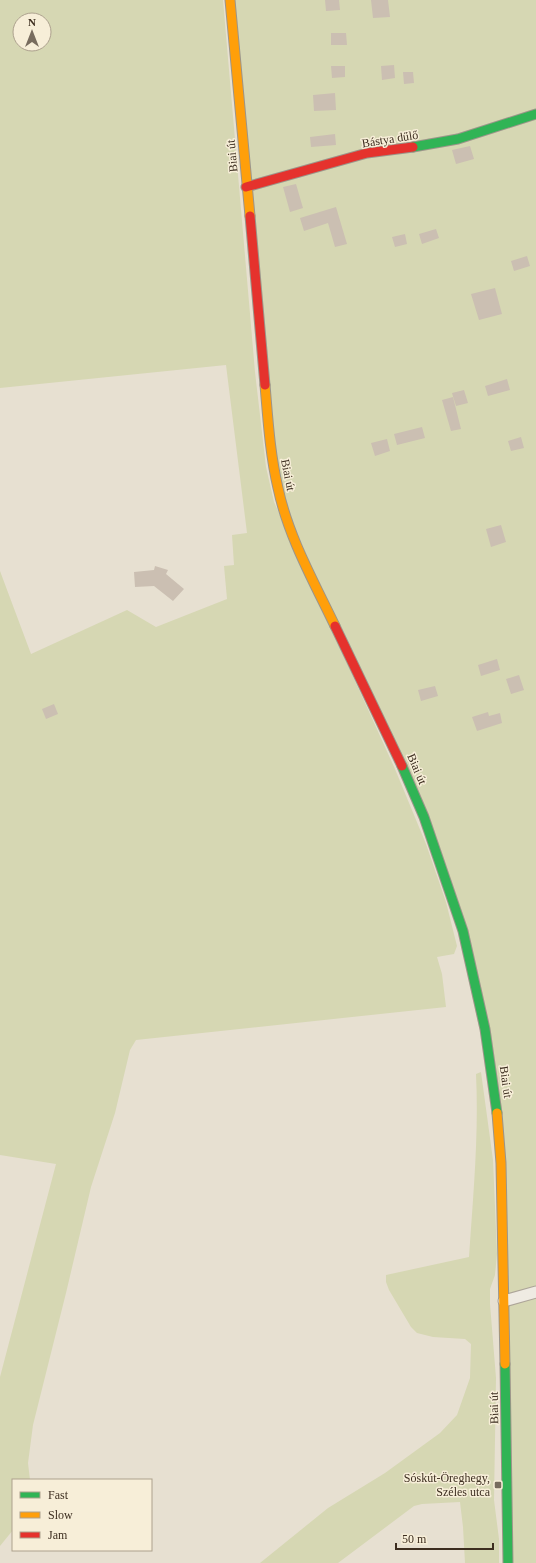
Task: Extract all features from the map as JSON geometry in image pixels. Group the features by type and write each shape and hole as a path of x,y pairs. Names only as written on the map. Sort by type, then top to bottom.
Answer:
{"main road":[{"name":"Biai út","path":"230,0 270,442 278,489 290,527 309,571 400,760 424,817 463,931 485,1029 497,1109 501,1163 508,1563"},
{"name":"Bástya dűlő","path":"246,187 281,179 368,153 396,148 430,146 462,139 536,114"}],"street":[{"path":"504,1300 536,1292"}],"green space":[{"path":"0,0 223,0 255,372 266,467 274,502 395,769 426,844 446,902 457,946 454,954 437,957 442,974 446,1007 136,1040 130,1050 115,1113 91,1187 33,1425 28,1463 30,1479 12,1479 12,1531 0,1546 0,1377 56,1164 0,1155 0,571 31,654 127,610 156,627 227,599 224,566 234,565 232,535 247,533 226,365 0,388"},
{"path":"230,0 536,0 536,1563 508,1563 497,1109 448,884 278,489"},
{"path":"481,1072 493,1160 497,1254 495,1275 490,1289 490,1304 496,1378 494,1500 499,1539 499,1563 465,1563 460,1502 422,1504 414,1506 338,1563 260,1563 328,1508 385,1473 440,1433 457,1415 470,1378 471,1344 465,1339 433,1337 417,1333 411,1327 389,1290 386,1282 386,1275 469,1257 476,1143 476,1074"}],"building":[{"path":"325,0 339,0 340,10 326,11"},
{"path":"371,0 388,0 390,17 373,18"},
{"path":"331,33 346,33 347,45 331,45"},
{"path":"394,65 395,78 382,80 381,66"},
{"path":"331,66 345,66 345,77 332,78"},
{"path":"403,72 413,72 414,83 404,84"},
{"path":"335,93 336,110 314,111 313,95"},
{"path":"335,134 336,145 311,147 310,137"},
{"path":"470,146 474,159 456,164 452,150"},
{"path":"296,184 303,208 290,212 283,187"},
{"path":"336,207 347,244 335,247 328,223 304,231 300,218"},
{"path":"436,229 439,238 422,244 419,234"},
{"path":"405,234 407,244 395,247 392,237"},
{"path":"527,256 530,266 514,271 511,261"},
{"path":"495,288 502,314 479,320 471,294"},
{"path":"507,379 510,390 488,396 485,386"},
{"path":"464,390 468,403 456,406 452,393"},
{"path":"453,397 461,429 451,431 442,400"},
{"path":"422,427 425,438 397,445 394,434"},
{"path":"521,437 524,448 511,451 508,441"},
{"path":"387,439 390,451 375,456 371,443"},
{"path":"501,525 506,542 491,547 486,529"},
{"path":"155,566 168,570 166,574 184,589 173,601 154,586 135,587 134,572 154,570"},
{"path":"497,659 500,670 481,676 478,665"},
{"path":"519,675 524,690 511,694 506,679"},
{"path":"435,686 438,696 421,701 418,690"},
{"path":"54,704 58,714 46,719 42,709"},
{"path":"488,712 489,716 500,713 502,723 477,731 472,717"}],"traffic: fast":[{"path":"413,147 458,139 536,114"},
{"path":"402,766 424,817 463,931 485,1029 497,1113"},
{"path":"505,1364 508,1563"}],"traffic: slow":[{"path":"230,0 250,216"},
{"path":"265,385 271,450 282,506 302,558 335,626"},
{"path":"497,1113 501,1163 505,1364"}],"traffic: jam":[{"path":"246,187 367,153 413,147"},
{"path":"250,216 265,385"},
{"path":"335,626 402,766"}],"place":[{"name":"Sóskút-Öreghegy, Széles utca","path":"498,1485"}]}
